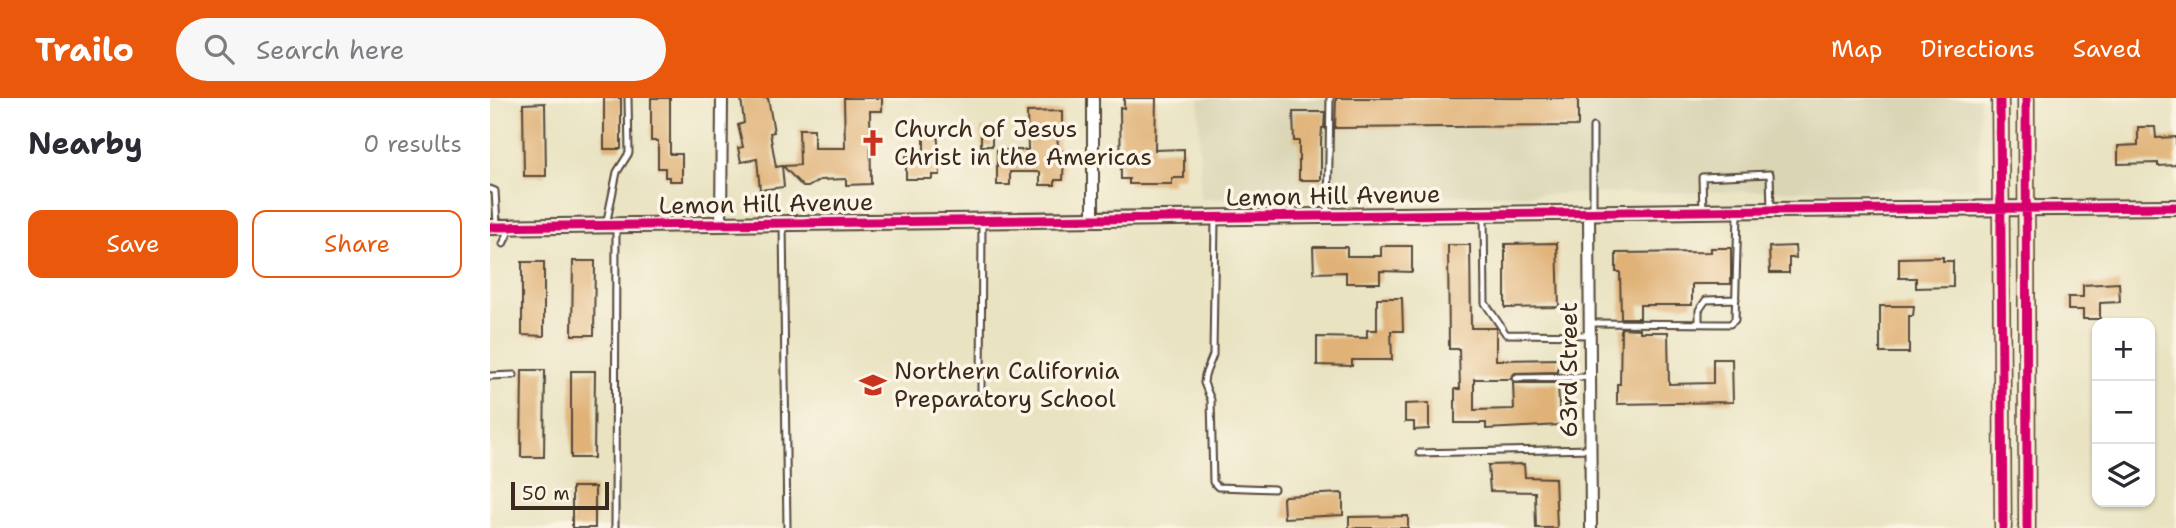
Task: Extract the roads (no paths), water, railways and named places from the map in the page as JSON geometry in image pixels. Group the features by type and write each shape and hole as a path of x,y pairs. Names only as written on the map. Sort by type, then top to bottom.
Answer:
{"main road":[{"path":"2000,98 2003,528"},
{"path":"2026,98 2027,528"}],"street":[{"path":"721,224 722,98"},
{"path":"1093,98 1093,219"},
{"name":"Lemon Hill Avenue","path":"499,227 1738,210 2176,207"},
{"name":"63rd Street","path":"1591,212 1591,528"}],"lane":[{"path":"615,528 611,225 617,172 629,153 628,98"},
{"path":"1328,216 1330,98"},
{"path":"1591,212 1593,127"},
{"path":"1703,211 1702,177 1770,174 1771,210"},
{"path":"490,189 495,191 503,244"},
{"path":"1590,323 1730,324 1735,320 1738,210"},
{"path":"1484,214 1485,303 1506,334 1590,335"},
{"path":"1215,217 1213,355 1205,375 1211,400 1213,482 1218,487 1274,489"},
{"path":"981,391 982,220"},
{"path":"782,223 787,528"},
{"path":"1699,324 1699,310 1706,300 1736,299"},
{"path":"490,376 514,375"},
{"path":"1515,378 1590,377"},
{"path":"1419,453 1591,449"}],"place":[{"name":"Church of Jesus Christ in the Americas","path":"873,143"},
{"name":"Northern California Preparatory School","path":"873,385"}]}
